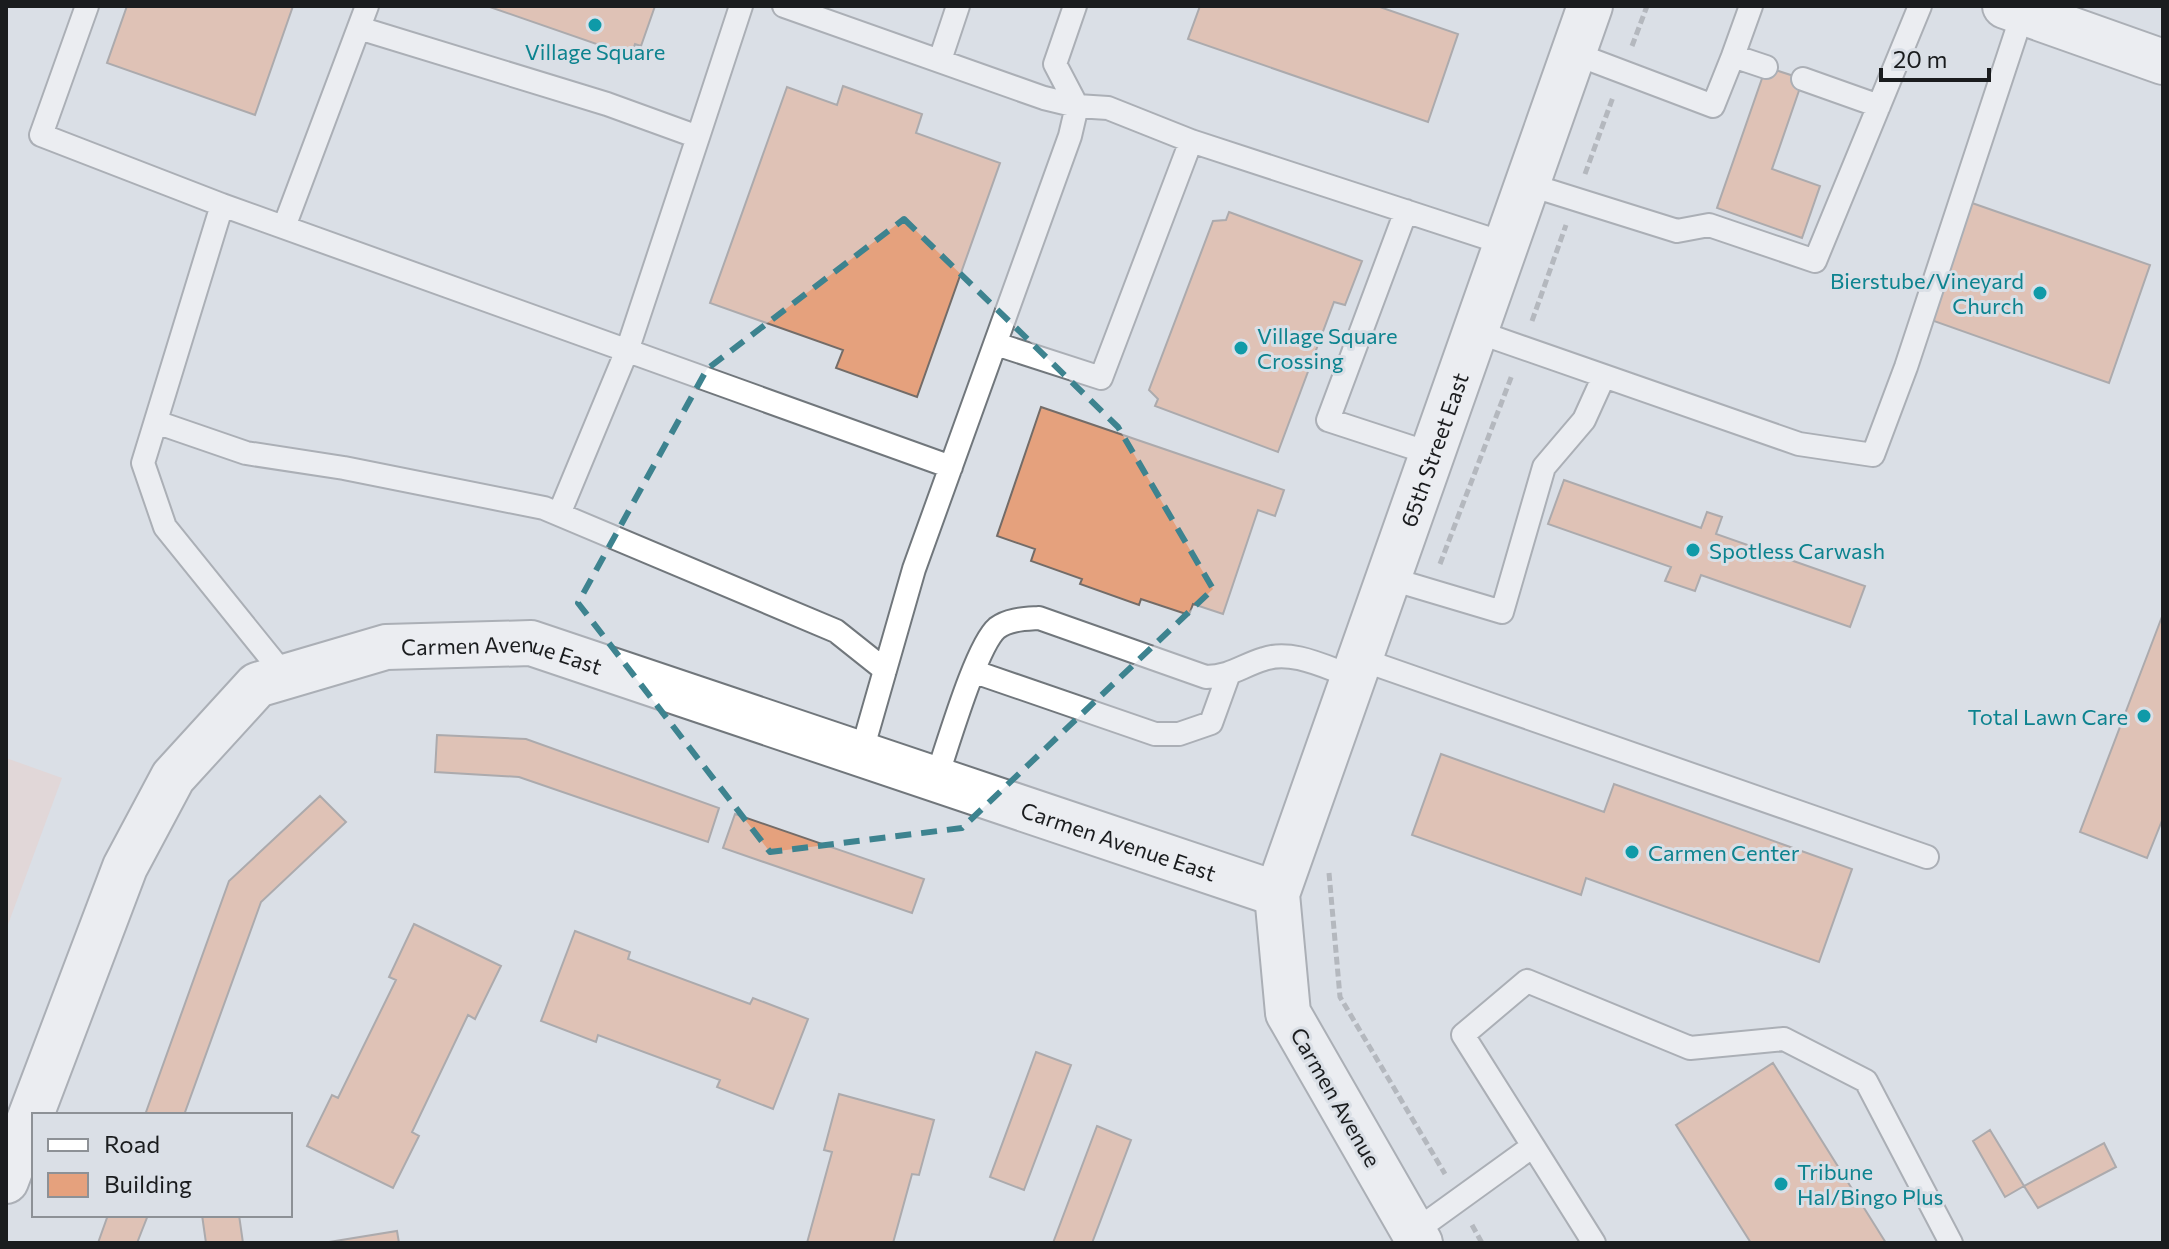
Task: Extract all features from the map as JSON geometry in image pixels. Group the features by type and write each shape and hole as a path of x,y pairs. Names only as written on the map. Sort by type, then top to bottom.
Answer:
{"street":[{"name":"65th Street East","path":"1277,894 1588,6"},
{"path":"2014,9 2163,62"},
{"name":"Carmen Avenue East","path":"6,1181 125,867 173,777 257,685 386,647 531,643 1277,894"},
{"name":"Carmen Avenue","path":"1277,894 1288,1013 1417,1238"}],"lane":[{"path":"87,6 41,135 222,205 628,348 951,467"},
{"path":"284,227 367,6"},
{"path":"559,514 628,348 741,6"},
{"path":"784,6 844,16 940,60 1044,98 1077,106 1108,108 1191,141 1506,244"},
{"path":"940,60 958,6"},
{"path":"861,754 914,569 1070,136 1077,106 1055,64 1075,6"},
{"path":"1573,53 1713,106 1751,6"},
{"path":"1527,184 1677,231 1709,225 1815,261 1920,6"},
{"path":"1475,331 1799,444 1873,455 1911,353 2014,9"},
{"path":"359,28 607,104 698,137"},
{"path":"1733,56 1766,67"},
{"path":"1803,79 1879,106"},
{"path":"996,344 1101,378 1191,141"},
{"path":"222,205 143,463 165,527 286,677"},
{"path":"1406,211 1328,420 1432,454"},
{"path":"1388,578 1502,612 1544,467 1584,420 1604,376"},
{"path":"156,422 246,453 344,468 559,514 836,631 885,670"},
{"path":"936,779 975,672 996,629 1012,620 1039,618 1206,677 1228,676 1264,659 1285,655 1357,668 1927,857"},
{"path":"975,672 1155,734 1179,734 1211,723 1228,676"},
{"path":"1594,1243 1463,1035 1527,981 1690,1048 1784,1039 1866,1081 1951,1243"},
{"path":"1417,1238 1533,1146"}],"highlighted area":[{"path":"904,219 1118,427 1213,589 962,828 770,852 578,603 707,369"}],"shaded area":[{"path":"6,758 62,778 6,930"}],"building":[{"path":"127,6 293,6 255,115 107,63"},
{"name":"Village Square","path":"487,6 655,6 641,46 635,44 631,56"},
{"path":"1200,6 1377,6 1458,34 1428,122 1188,39"},
{"path":"1766,67 1803,79 1772,169 1820,186 1802,238 1717,208"},
{"path":"843,86 922,114 916,133 1000,163 917,397 836,368 843,350 710,303 787,87 837,105"},
{"name":"Bierstube/Vineyard Church","path":"1972,203 2150,265 2109,383 1931,320"},
{"name":"Village Square Crossing","path":"1229,212 1362,261 1345,305 1334,302 1278,452 1155,406 1158,399 1149,390 1213,221 1226,220"},
{"path":"1041,407 1284,490 1275,516 1258,510 1223,614 1193,604 1189,615 1141,599 1139,605 1080,584 1082,579 1031,561 1035,549 997,536"},
{"name":"Spotless Carwash","path":"1564,480 1701,528 1707,512 1722,517 1716,534 1865,586 1850,627 1701,575 1695,591 1665,581 1671,567 1548,524"},
{"name":"Total Lawn Care","path":"2163,614 2163,818 2147,858 2080,832"},
{"path":"437,735 526,739 719,808 708,842 519,777 435,772"},
{"name":"Carmen Center","path":"1441,754 1604,812 1614,784 1852,869 1819,962 1586,878 1581,895 1412,835"},
{"path":"320,796 346,822 261,902 185,1113 146,1113 229,881"},
{"path":"735,814 924,879 912,913 723,848"},
{"path":"414,924 501,966 475,1019 468,1015 412,1132 419,1136 393,1188 307,1146 332,1095 338,1098 396,980 389,977"},
{"path":"575,931 630,952 628,959 750,1004 753,998 808,1019 773,1109 717,1087 720,1080 598,1035 596,1042 541,1021"},
{"path":"1036,1052 1071,1065 1024,1190 990,1177"},
{"name":"Tribune Hal/Bingo Plus","path":"1773,1063 1886,1243 1751,1243 1676,1125"},
{"path":"839,1094 934,1120 919,1175 912,1174 893,1243 807,1243 832,1152 824,1150"},
{"path":"1097,1126 1131,1140 1092,1243 1053,1243"},
{"path":"1990,1130 2024,1186 2005,1197 1973,1141"},
{"path":"2104,1143 2116,1167 2038,1208 2024,1186"},
{"path":"107,1217 147,1217 137,1243 98,1243"},
{"path":"202,1217 239,1217 243,1243 206,1243"},
{"path":"397,1231 399,1243 323,1243"}],"place":[{"name":"Village Square","path":"595,25"},
{"name":"Bierstube/Vineyard Church","path":"2040,293"},
{"name":"Village Square Crossing","path":"1241,348"},
{"name":"Spotless Carwash","path":"1693,550"},
{"name":"Total Lawn Care","path":"2144,716"},
{"name":"Carmen Center","path":"1632,852"},
{"name":"Tribune Hal/Bingo Plus","path":"1781,1184"}]}
